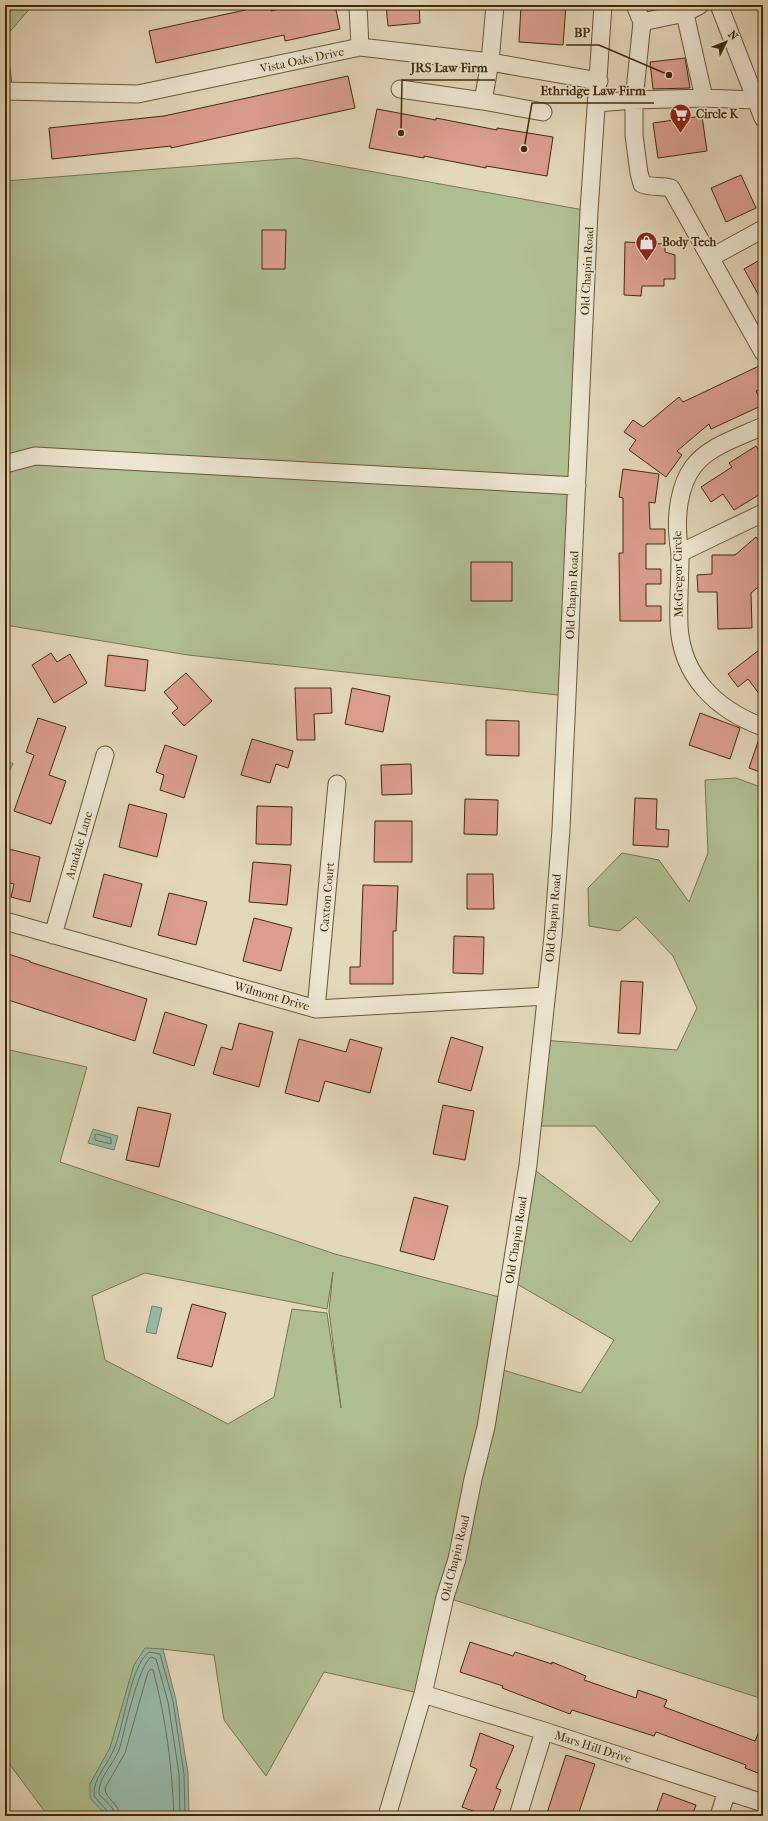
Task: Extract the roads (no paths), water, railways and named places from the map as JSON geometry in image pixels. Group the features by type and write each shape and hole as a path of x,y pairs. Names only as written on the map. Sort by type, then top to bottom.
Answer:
{"street":[{"path":"358,5 360,48"},
{"path":"483,101 490,62 495,5"},
{"name":"Old Chapin Road","path":"387,1816 423,1694 445,1596 457,1559 473,1478 486,1427 528,1165 546,996 561,829 589,211 604,5"},
{"path":"635,5 642,22 634,100 634,135 642,184 650,187 662,186 671,188 763,352"},
{"path":"642,22 700,5"},
{"path":"719,5 759,97 763,118"},
{"path":"684,9 704,98"},
{"name":"Vista Oaks Drive","path":"5,92 138,94 360,48 490,62 599,81"},
{"path":"400,89 483,101 543,112"},
{"path":"597,103 634,100 759,97"},
{"path":"710,258 763,229"},
{"name":"McGregor Circle","path":"763,426 711,450 693,467 687,477 680,501 677,525 680,554 679,626 688,662 700,683 716,701 736,716 763,727"},
{"path":"5,464 35,456 577,486"},
{"path":"680,554 763,513"},
{"name":"Anadale Lane","path":"53,935 105,755"},
{"name":"Caxton Court","path":"316,1009 337,784"},
{"name":"Wilmont Drive","path":"5,921 316,1009 546,996"},
{"name":"Mars Hill Drive","path":"423,1694 544,1731 763,1803"},
{"path":"518,1816 544,1731"},
{"path":"719,1816 727,1791"}],"water":[{"path":"5,759 13,764 5,778"},
{"path":"93,1129 118,1136 114,1150 88,1143"},
{"path":"152,1306 162,1308 156,1334 146,1332"},
{"path":"145,1648 163,1649 176,1700 188,1773 189,1816 107,1816 90,1798 90,1784 110,1748 134,1665"}],"place":[{"name":"BP","path":"669,75"},
{"name":"JRS Law Firm","path":"401,133"},
{"name":"Circle K","path":"681,134"},
{"name":"Ethridge Law Firm","path":"524,149"},
{"name":"Body Tech","path":"647,262"}]}
